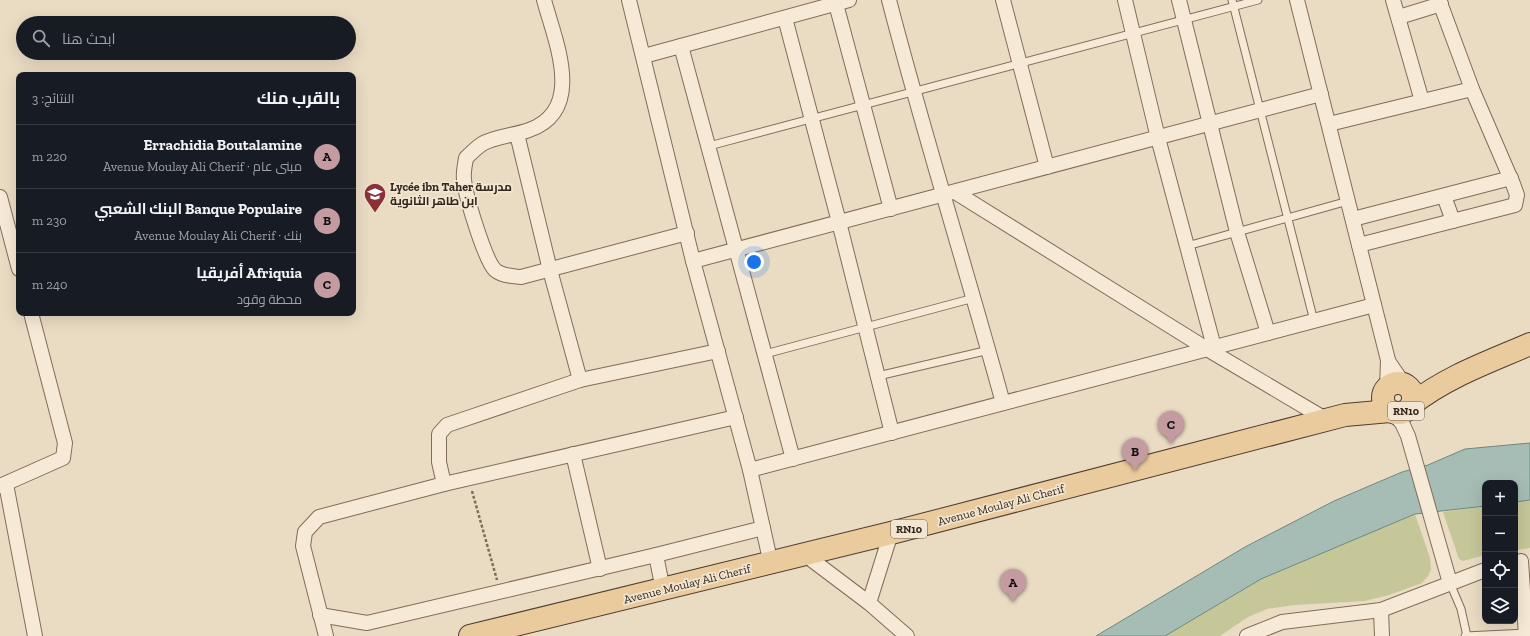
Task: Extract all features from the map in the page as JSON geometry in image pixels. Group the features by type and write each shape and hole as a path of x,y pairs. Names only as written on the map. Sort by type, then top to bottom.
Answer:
{"main road":[{"name":"RN10","path":"1336,418 1398,397 1430,390 1454,376 1530,344"},
{"name":"Avenue Moulay Ali Cherif","path":"470,636 891,534 1336,418"}],"street":[{"path":"544,0 563,71 562,96 555,111 538,127 483,143 466,158 464,180 473,218 488,258 495,269 508,276 521,277 687,233"},
{"path":"629,0 644,56 693,261 750,470 771,564"},
{"path":"889,0 913,92 950,193 974,298 1003,403"},
{"path":"1003,0 1047,167"},
{"path":"1125,0 1158,138 1187,246 1210,348"},
{"path":"1179,0 1237,232 1268,333"},
{"path":"1297,0 1398,397 1402,424 1408,436 1450,583"},
{"path":"1393,0 1422,101"},
{"path":"644,56 842,2 863,105 891,209"},
{"path":"1359,245 1514,205 1517,201 1517,195 1511,178 1472,89 1440,2 1399,17"},
{"path":"785,18 839,222 892,433"},
{"path":"681,46 793,459"},
{"path":"1329,124 1472,89"},
{"path":"693,261 1321,94"},
{"path":"517,134 550,270 580,380"},
{"path":"1353,219 1511,178"},
{"path":"950,193 1210,348 1336,418"},
{"path":"1444,196 1453,221"},
{"path":"0,197 16,258"},
{"path":"750,470 1374,305"},
{"path":"32,316 65,443 64,458 3,485 35,636"},
{"path":"444,484 439,462 439,434 448,425 580,380 718,351"},
{"path":"326,636 303,546 306,532 319,517 469,478 736,417"},
{"path":"572,454 600,569"},
{"path":"320,615 367,623 656,556 763,528"},
{"path":"869,603 891,534"},
{"path":"804,554 869,603 908,636"},
{"path":"656,556 663,590"},
{"path":"1522,561 1527,634"},
{"path":"1247,636 1381,610 1482,571"},
{"path":"1381,610 1382,636"}],"lane":[{"path":"709,146 1185,20 1233,3 1258,0"},
{"path":"1233,3 1259,111 1314,321"},
{"path":"1187,246 1348,201"},
{"path":"765,354 974,298"},
{"path":"878,376 989,350"},
{"path":"1450,583 1461,609 1466,636 1527,634"}],"path":[{"path":"469,478 500,592"}],"green space":[{"path":"1530,500 1530,548 1518,550 1518,516 1518,502"},
{"path":"1482,506 1482,556 1463,561 1459,559 1443,512"},
{"path":"1415,514 1430,558 1431,569 1428,576 1422,583 1389,595 1365,601 1295,605 1267,609 1248,617 1220,636 1165,636 1261,579"}],"shaded area":[{"path":"1530,443 1530,500 1518,502 1518,480 1482,480 1482,506 1415,514 1261,579 1165,636 1096,636 1245,547 1334,501 1402,472 1428,465 1465,449"}],"place":[{"name":"Lycée ibn Taher مدرسة ابن طاهر الثانوية","path":"375,214"},
{"name":"Afriquia أفريقيا","path":"1171,444"},
{"name":"Banque Populaire البنك الشعبي","path":"1135,471"},
{"name":"Errachidia Boutalamine","path":"1013,602"}]}
